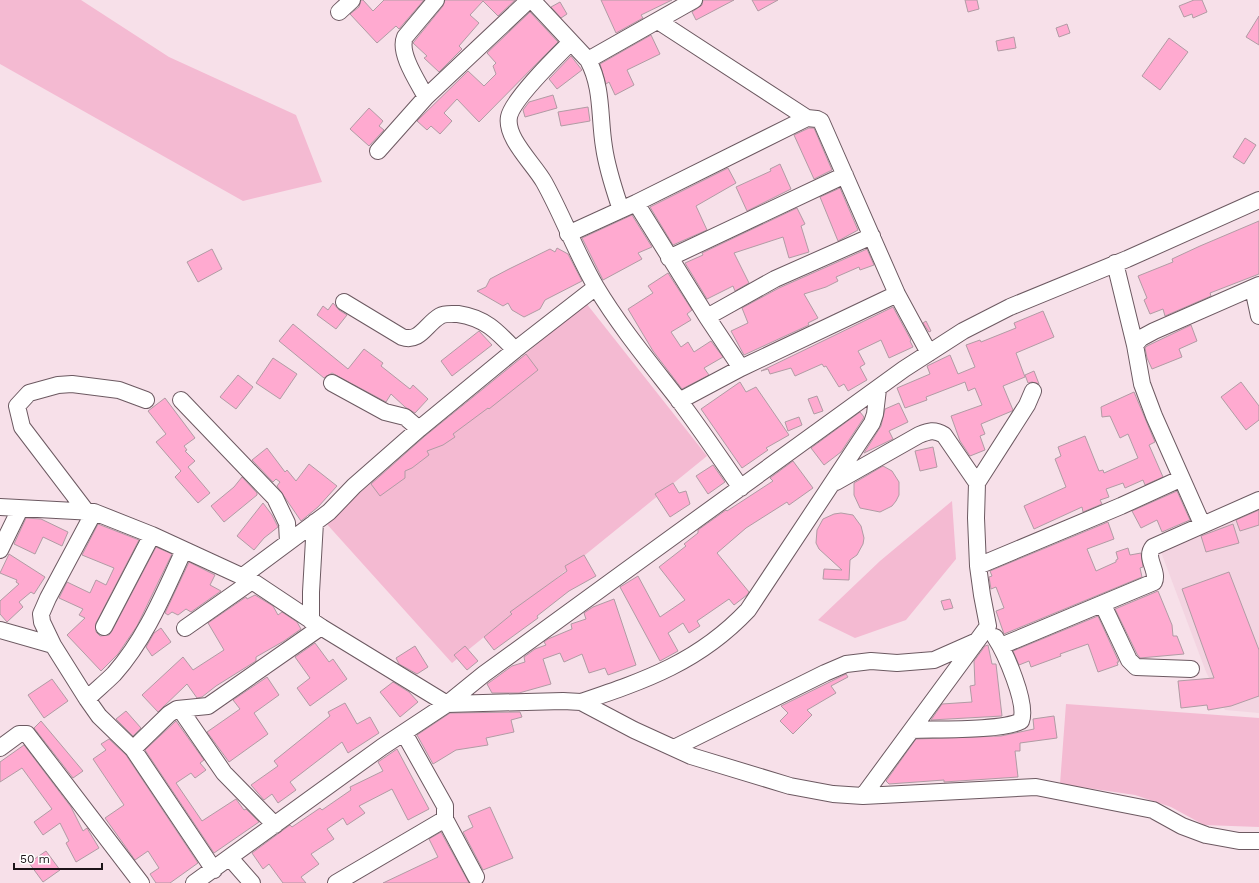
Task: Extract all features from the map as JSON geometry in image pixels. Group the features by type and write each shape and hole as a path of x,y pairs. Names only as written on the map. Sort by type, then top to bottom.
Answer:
{"street":[{"path":"339,12 352,0"},
{"path":"426,97 404,53 402,44 405,37 436,0"},
{"path":"378,151 426,97 530,0 588,60 598,83 607,166 621,210"},
{"path":"588,60 694,0"},
{"path":"658,21 807,118 817,119 824,126 897,294 929,353"},
{"path":"570,43 537,77 511,110 509,118 512,135 543,180 568,234 596,287 626,333 679,401 741,488"},
{"path":"568,234 636,203 807,118"},
{"path":"669,258 845,174"},
{"path":"194,883 214,870 300,806 447,704 484,674 929,353 964,331 1010,307 1259,200"},
{"path":"636,203 669,258 741,368"},
{"path":"707,317 775,279 872,236"},
{"path":"1115,263 1135,345 1142,384 1180,479 1202,524"},
{"path":"185,628 248,578 288,542 329,512 354,486 418,429 515,350 596,287"},
{"path":"1135,345 1141,338 1154,331 1256,287 1259,316"},
{"path":"679,401 741,368 897,294"},
{"path":"344,302 402,337 409,339 415,337 444,314 460,315 481,320 499,333 515,350"},
{"path":"332,383 385,412 405,417 418,429"},
{"path":"90,511 22,427 17,406 29,393 58,385 72,384 119,390 146,400"},
{"path":"0,507 90,511 152,535 248,578 316,624 447,704 563,701 581,702 641,682 684,661 705,648 729,630 748,610 872,423 875,414 878,389"},
{"path":"912,730 1001,726 1016,724 1021,721 1022,710 1016,681 1001,646 988,626 982,595 978,566 976,518 977,482 1027,405 1033,391"},
{"path":"181,400 275,498 288,523 288,542"},
{"path":"832,484 919,435 932,430 944,435 977,482"},
{"path":"978,566 1121,506 1180,479"},
{"path":"1001,646 1103,605 1154,582 1155,576 1150,555 1153,547 1259,500"},
{"path":"0,550 20,509"},
{"path":"90,511 41,614 42,622 53,645 87,699 114,732 133,749 214,870"},
{"path":"315,522 311,592 316,624"},
{"path":"104,627 152,535"},
{"path":"87,699 113,674 137,643 151,621 184,550"},
{"path":"1103,605 1129,660 1136,667 1191,669"},
{"path":"133,749 169,714 180,709 208,706 316,624"},
{"path":"863,796 988,626"},
{"path":"0,630 53,645"},
{"path":"674,748 825,672 846,664 871,661 898,663 934,660 977,641"},
{"path":"581,702 674,748 735,771 790,786 833,794 863,796 1036,787 1153,810 1182,826 1206,835 1239,841 1259,841"},
{"path":"180,709 224,773 275,825"},
{"path":"404,733 438,793 444,806 445,819 476,877"},
{"path":"1,745 19,734 27,734 141,883"},
{"path":"336,883 445,819"},
{"path":"230,858 252,883"}],"shaded area":[{"path":"0,0 81,0 169,57 296,115 322,182 243,201 0,64"},
{"path":"586,303 707,456 452,663 325,522"},
{"path":"952,501 956,559 906,620 855,638 818,620 880,561"},
{"path":"1259,506 1259,713 1225,710 1206,672 1158,544"},
{"path":"1066,704 1259,718 1259,827 1204,825 1171,807 1135,795 1060,784"}],"building":[{"path":"361,0 363,0 373,11 384,0 424,0 399,29 396,26 377,43 350,14 359,7"},
{"path":"445,0 515,0 498,16 483,1 470,15 479,23 459,46 462,49 439,72 424,58 427,56 413,43 443,6"},
{"path":"601,0 672,0 641,15 643,18 616,33"},
{"path":"703,0 734,0 696,20 692,12 702,5"},
{"path":"752,0 778,0 758,11"},
{"path":"965,0 977,0 979,9 968,12"},
{"path":"1194,0 1202,0 1207,12 1193,18 1192,14 1184,17 1179,6"},
{"path":"560,2 567,14 561,18 551,7"},
{"path":"530,12 558,42 479,122 457,99 444,113 452,121 440,134 431,126 427,130 417,121 468,71 484,86 496,74 493,66 496,63 487,53"},
{"path":"1259,16 1259,45 1246,37"},
{"path":"1067,24 1070,33 1059,37 1056,28"},
{"path":"651,35 660,54 627,70 634,85 615,95 609,82 606,84 600,64"},
{"path":"1014,37 1016,48 998,51 996,41"},
{"path":"1169,38 1188,52 1160,90 1142,76"},
{"path":"571,56 582,70 557,89 549,79"},
{"path":"553,95 557,108 525,117 523,110 529,102"},
{"path":"588,107 590,121 561,126 558,112"},
{"path":"369,108 383,121 379,126 384,130 369,146 350,129"},
{"path":"809,128 814,128 832,170 814,179 794,135"},
{"path":"1245,138 1256,145 1244,164 1233,157"},
{"path":"780,164 791,189 747,211 736,187 771,171 770,169"},
{"path":"728,168 736,183 696,206 707,230 673,245 650,207"},
{"path":"840,188 858,230 838,241 820,197"},
{"path":"797,208 805,224 801,226 809,252 789,258 783,237 734,253 749,283 735,291 733,286 707,299 685,263 703,255 702,253"},
{"path":"632,215 652,247 638,253 642,259 603,280 582,238"},
{"path":"1259,221 1259,274 1210,293 1211,296 1165,316 1163,309 1150,314 1144,300 1147,298 1138,276 1173,262 1172,259"},
{"path":"557,248 568,254 582,281 545,300 540,309 524,317 512,310 508,303 503,306 477,291 486,287 490,279 550,249 555,252"},
{"path":"212,249 222,269 198,282 187,262"},
{"path":"867,249 874,265 860,270 859,267 836,277 838,281 826,287 804,294 818,318 808,323 809,325 744,355 731,331 748,323 742,308 779,288"},
{"path":"668,273 692,310 687,314 691,320 671,332 681,347 688,342 694,352 711,341 723,357 704,368 709,375 682,389 653,351 628,309 653,293 648,286"},
{"path":"333,303 339,310 347,315 336,329 317,315 323,306 328,310"},
{"path":"893,307 911,340 910,341 913,347 889,358 881,340 858,351 865,364 860,367 867,380 848,391 844,384 839,387 826,366 824,367 822,364 795,376 791,368 770,374 768,369 761,371"},
{"path":"1043,311 1054,337 1016,353 1025,377 1003,386 1013,410 981,424 985,434 980,436 985,450 970,456 960,441 951,416 982,405 975,388 968,391 965,382 926,397 927,400 905,408 897,388 930,374 927,366 950,355 958,374 975,367 966,345 980,340 981,342 1016,328 1014,323"},
{"path":"926,321 931,331 929,332 923,323"},
{"path":"293,324 348,369 364,349 383,363 381,366 410,389 413,385 428,399 415,413 405,407 391,394 386,402 332,373 324,378 279,341"},
{"path":"1191,325 1197,341 1179,349 1182,357 1152,369 1147,358 1145,348"},
{"path":"479,331 492,345 452,376 441,361"},
{"path":"526,354 538,370 489,409 488,408 453,434 455,437 443,445 427,451 429,455 412,468 405,471 405,478 380,496 371,484 425,436"},
{"path":"273,358 297,374 280,399 256,383"},
{"path":"1034,371 1039,384 1032,382 1028,383 1025,375"},
{"path":"238,375 253,387 236,409 220,397"},
{"path":"740,382 746,392 756,387 789,435 766,448 768,450 742,468 701,409"},
{"path":"1241,382 1259,406 1259,420 1246,430 1221,397"},
{"path":"1134,392 1155,442 1149,445 1163,477 1145,485 1143,480 1125,488 1123,483 1106,489 1109,497 1100,500 1102,504 1083,512 1082,507 1034,529 1024,506 1066,487 1055,459 1061,456 1058,447 1085,436 1099,471 1103,470 1104,473 1138,458 1128,434 1120,438 1110,416 1102,417 1101,407"},
{"path":"817,396 823,411 814,414 808,399"},
{"path":"165,398 195,438 184,446 187,450 185,451 195,461 188,467 210,493 198,503 175,477 181,471 156,442 166,434 148,411"},
{"path":"899,403 908,422 889,431 893,439 864,453 881,426 885,409"},
{"path":"860,412 864,417 841,452 824,465 811,448"},
{"path":"799,417 802,425 788,431 785,422"},
{"path":"933,447 937,467 920,471 915,451"},
{"path":"267,448 285,472 287,470 296,481 309,464 337,486 318,507 301,521 277,486 280,482 276,479 273,482 252,460"},
{"path":"793,461 813,488 789,505 787,502 746,528 717,553 749,592 734,605 729,599 697,621 700,626 689,633 683,623 668,633 678,651 660,661 620,587 638,576 660,617 685,600 659,567 686,546 684,544 698,533 698,530 726,510 727,511 773,481 770,478"},
{"path":"713,465 725,482 708,494 696,476"},
{"path":"883,466 892,471 899,482 899,495 896,501 892,506 880,512 860,508 854,495 854,483"},
{"path":"242,477 257,493 257,495 224,522 211,506 234,487"},
{"path":"673,483 679,493 686,491 690,504 670,517 655,494"},
{"path":"1177,491 1190,520 1162,532 1157,520 1141,528 1132,511"},
{"path":"263,503 272,515 278,527 264,538 254,550 237,536"},
{"path":"1259,510 1259,525 1240,531 1236,520"},
{"path":"841,513 853,515 861,526 864,538 863,544 857,555 850,560 849,580 823,579 824,569 842,570 819,549 816,543 817,530 823,519 834,514"},
{"path":"26,518 41,519 68,532 62,546 43,537 35,554 14,544"},
{"path":"1108,522 1114,539 1087,549 1096,571 1116,562 1118,559 1116,552 1128,548 1130,555 1141,553 1143,567 1140,568 1142,577 1004,634 996,611 1004,608 996,587 991,589 989,577 992,576 990,571"},
{"path":"98,524 139,540 96,623 96,632 100,636 109,635 112,631 156,547 172,554 137,626 118,654 101,671 67,635 85,618 79,615 83,609 59,598 67,582 90,593 96,580 106,585 114,568 82,555"},
{"path":"1233,524 1239,543 1206,552 1201,536"},
{"path":"9,554 45,577 34,594 31,592 19,602 23,607 7,622 0,614 0,601 19,584 16,582 17,580 0,573"},
{"path":"584,555 596,576 569,591 537,616 538,618 494,650 484,637 512,614 510,612 567,571 565,566"},
{"path":"189,562 215,575 210,585 221,591 191,612 186,609 178,615 172,612 168,615 165,613"},
{"path":"1229,572 1259,650 1259,696 1231,706 1208,710 1207,705 1181,708 1178,681 1214,678 1182,589"},
{"path":"1158,591 1172,625 1173,636 1177,636 1184,654 1140,658 1115,609"},
{"path":"255,595 273,606 278,615 282,612 297,622 301,629 284,641 256,657 256,661 216,686 202,697 197,698 187,684 158,712 142,695 183,657 193,670 224,650 208,623 246,597 247,599"},
{"path":"614,599 636,665 608,675 605,668 589,673 582,654 564,662 560,653 543,659 551,684 519,693 492,693 487,684 512,666 525,662 524,657 535,649 546,645 544,642 548,639 572,629 571,624 586,619 584,613 593,607"},
{"path":"950,599 953,608 944,610 941,601"},
{"path":"1098,616 1119,662 1117,662 1118,665 1098,672 1088,644 1060,654 1061,656 1031,667 1029,661 1019,665 1013,651"},
{"path":"161,628 171,642 152,656 146,647 154,633"},
{"path":"315,643 329,662 333,659 347,679 310,706 297,688 310,678 295,657"},
{"path":"988,645 992,664 996,664 1002,716 931,720 942,704 972,702 970,686 975,685 974,661 985,646"},
{"path":"415,646 428,667 417,674 399,664 396,658"},
{"path":"465,646 478,661 467,670 454,655"},
{"path":"846,674 848,677 831,686 836,693 807,710 812,715 793,734 780,721 788,713 781,706"},
{"path":"267,677 279,695 254,713 268,734 229,762 207,732 240,709 233,700"},
{"path":"52,679 68,701 44,718 28,695"},
{"path":"393,682 409,692 418,702 400,717 380,692"},
{"path":"345,703 357,724 370,717 379,733 348,753 342,742 290,782 296,790 278,803 272,794 264,800 251,785 278,766 274,761 330,716 328,712"},
{"path":"126,711 141,728 133,736 116,719"},
{"path":"520,712 522,717 511,720 514,732 486,738 488,745 456,750 433,764 417,735 450,713"},
{"path":"1054,716 1057,738 1020,743 1020,751 1015,751 1018,777 889,784 886,781 916,739 1001,736 1034,729 1033,719"},
{"path":"41,721 83,771 73,778 34,728"},
{"path":"176,721 204,760 200,763 206,770 195,778 191,773 176,783 202,821 236,799 244,810 246,809 259,822 214,853 145,750"},
{"path":"109,739 126,755 198,863 170,883 156,883 150,874 159,868 148,851 135,860 105,818 124,805 93,759 106,750 101,744"},
{"path":"24,745 71,807 83,831 87,828 99,848 76,862 66,843 69,841 60,823 43,835 34,822 52,809 22,768 0,782 0,762"},
{"path":"397,749 429,809 408,820 392,789 359,806 365,813 347,825 343,818 327,829 334,839 311,854 319,864 301,877 306,883 283,883 269,864 263,869 252,853 290,825 292,827 320,808 322,810 351,790 350,787 383,771 378,762"},
{"path":"490,807 513,858 483,870 463,832 473,827 468,816"},
{"path":"441,832 469,883 383,883 438,857 429,839"},
{"path":"46,851 60,870 43,882 29,863"}]}
